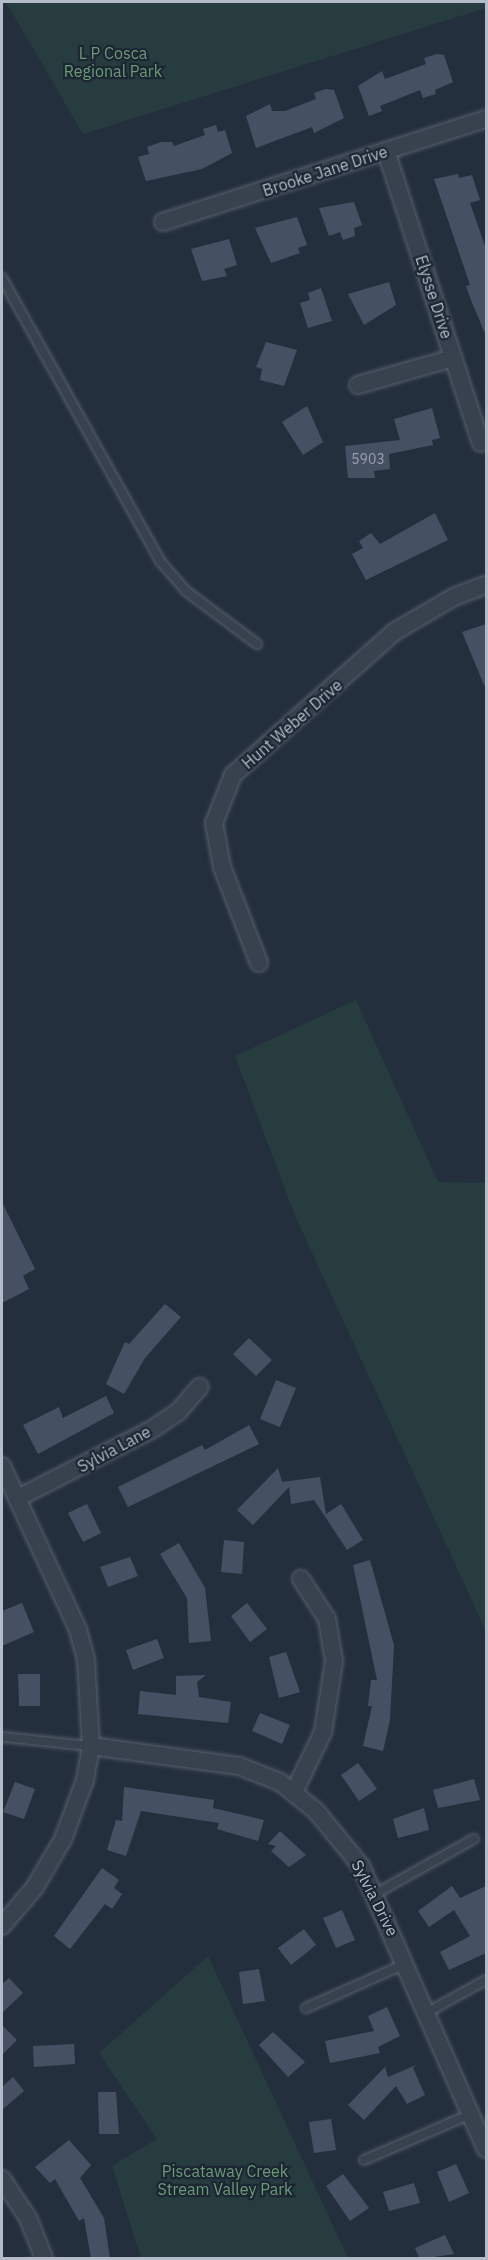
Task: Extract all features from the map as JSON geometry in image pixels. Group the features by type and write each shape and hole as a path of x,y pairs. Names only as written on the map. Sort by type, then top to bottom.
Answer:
{"street":[{"name":"Brooke Jane Drive","path":"163,222 486,119"},
{"name":"Elysse Drive","path":"386,151 481,443"},
{"path":"358,385 453,358"},
{"name":"Hunt Weber Drive","path":"259,963 222,867 214,824 233,775 394,632 454,597 486,585"},
{"name":"Sylvia Lane","path":"18,1498 154,1428 178,1412 200,1388"},
{"path":"2,1466 78,1630 86,1660 91,1746 85,1780 63,1839 35,1887 2,1926"},
{"path":"294,1792 323,1732 334,1661 327,1619 301,1579"},
{"name":"Sylvia Drive","path":"91,1746 239,1766 294,1792 344,1842 375,1894 485,2140"},
{"path":"2,2179 28,2218 44,2259"}],"lane":[{"path":"2,278 160,561 186,591 257,644"},
{"path":"2,1737 91,1746"},
{"path":"375,1894 474,1839"},
{"path":"306,2008 407,1962"},
{"path":"428,2012 486,1980"},
{"path":"364,2160 472,2114"}],"green space":[{"name":"L P Cosca Regional Park","path":"6,2 486,2 486,8 83,134"},
{"path":"356,1000 438,1182 486,1183 486,1631 296,1218 235,1056"},
{"name":"Piscataway Creek Stream Valley Park","path":"208,1956 348,2258 141,2258 112,2166 157,2139 99,2053"}],"building":[{"path":"437,54 444,55 453,82 435,90 436,94 423,98 420,90 380,106 382,111 369,116 358,86 382,71 385,79 426,64 424,58"},
{"path":"326,89 334,90 344,118 314,133 312,127 256,148 246,116 270,104 272,111 285,111 316,99 314,93"},
{"path":"216,125 218,132 225,130 232,153 202,169 146,181 138,157 149,154 147,147 161,142 172,142 174,146 205,135 203,129"},
{"path":"458,174 459,178 472,175 480,200 470,203 486,249 486,336 466,286 470,285 434,179"},
{"path":"354,202 362,225 354,228 355,236 343,240 340,232 329,236 319,208"},
{"path":"297,217 307,245 298,248 300,253 271,263 255,228"},
{"path":"229,239 237,265 224,269 227,276 202,281 191,249"},
{"path":"389,282 396,305 364,325 348,294"},
{"path":"321,288 332,321 308,328 300,303 310,300 308,293"},
{"path":"266,342 297,350 284,386 260,380 262,369 256,367"},
{"path":"307,406 323,442 303,455 282,422"},
{"path":"432,408 440,438 432,440 433,445 389,454 390,469 374,471 375,478 348,478 345,446 400,440 394,419"},
{"path":"435,513 448,540 366,580 352,554 363,548 359,541 371,533 380,544"},
{"path":"486,624 486,685 484,685 462,632"},
{"path":"2,1202 35,1269 23,1276 29,1289 2,1303"},
{"path":"165,1304 181,1317 145,1358 124,1394 106,1384 125,1342 129,1344"},
{"path":"249,1338 272,1360 256,1376 233,1354"},
{"path":"276,1380 296,1388 280,1427 260,1419"},
{"path":"106,1396 114,1413 38,1454 23,1425 59,1407 63,1418"},
{"path":"249,1425 259,1444 128,1507 118,1487 202,1445 205,1450"},
{"path":"278,1468 282,1482 320,1477 326,1514 341,1504 363,1540 347,1550 314,1500 291,1504 289,1487 253,1525 237,1510"},
{"path":"87,1504 101,1533 83,1542 68,1513"},
{"path":"224,1540 244,1542 242,1574 221,1572"},
{"path":"179,1543 205,1588 211,1641 189,1643 187,1598 160,1554"},
{"path":"130,1557 138,1576 108,1587 100,1567"},
{"path":"370,1560 394,1645 390,1720 383,1751 363,1746 372,1706 368,1706 371,1680 377,1680 353,1565"},
{"path":"22,1603 34,1632 2,1646 2,1611"},
{"path":"247,1603 267,1629 250,1642 231,1616"},
{"path":"157,1639 164,1658 133,1670 126,1650"},
{"path":"286,1652 300,1692 279,1698 269,1657"},
{"path":"18,1674 40,1674 40,1706 19,1706"},
{"path":"206,1675 197,1682 199,1697 231,1702 228,1723 138,1714 140,1691 176,1695 176,1676"},
{"path":"260,1713 290,1725 282,1744 252,1731"},
{"path":"358,1763 377,1789 359,1801 341,1775"},
{"path":"474,1779 480,1800 438,1808 433,1790"},
{"path":"15,1782 35,1789 24,1819 3,1812"},
{"path":"124,1787 214,1800 213,1808 264,1820 258,1841 217,1829 219,1823 141,1811 126,1856 107,1850 116,1820 122,1821"},
{"path":"424,1808 429,1830 398,1838 393,1819"},
{"path":"280,1831 306,1855 289,1867 271,1851 276,1846 268,1844"},
{"path":"102,1868 119,1880 114,1888 122,1894 112,1909 105,1904 70,1949 54,1936"},
{"path":"452,1886 460,1898 486,1886 486,1953 449,1970 440,1952 470,1936 454,1910 429,1927 418,1911"},
{"path":"342,1910 355,1940 336,1948 323,1918"},
{"path":"304,1929 316,1945 291,1965 278,1948"},
{"path":"259,1969 265,2001 243,2004 239,1972"},
{"path":"9,1978 23,1993 2,2013 2,1984"},
{"path":"387,2007 400,2036 378,2047 380,2053 330,2063 325,2041 374,2031 368,2016"},
{"path":"2,2025 17,2040 2,2055"},
{"path":"273,2032 305,2062 288,2077 259,2045"},
{"path":"74,2044 75,2064 34,2067 33,2046"},
{"path":"416,2065 413,2068 425,2095 407,2104 396,2086 364,2120 348,2105 385,2067 388,2077"},
{"path":"13,2077 24,2091 2,2110 2,2087"},
{"path":"98,2092 116,2092 119,2134 99,2134"},
{"path":"331,2119 336,2150 314,2153 309,2122"},
{"path":"69,2140 91,2165 80,2178 104,2218 110,2259 91,2259 84,2218 79,2221 55,2179 50,2183 35,2167"},
{"path":"456,2164 469,2193 449,2202 437,2172"},
{"path":"343,2174 369,2208 350,2221 326,2186"},
{"path":"414,2183 420,2203 389,2211 383,2192"},
{"path":"445,2235 454,2254 420,2259 415,2248"}]}
